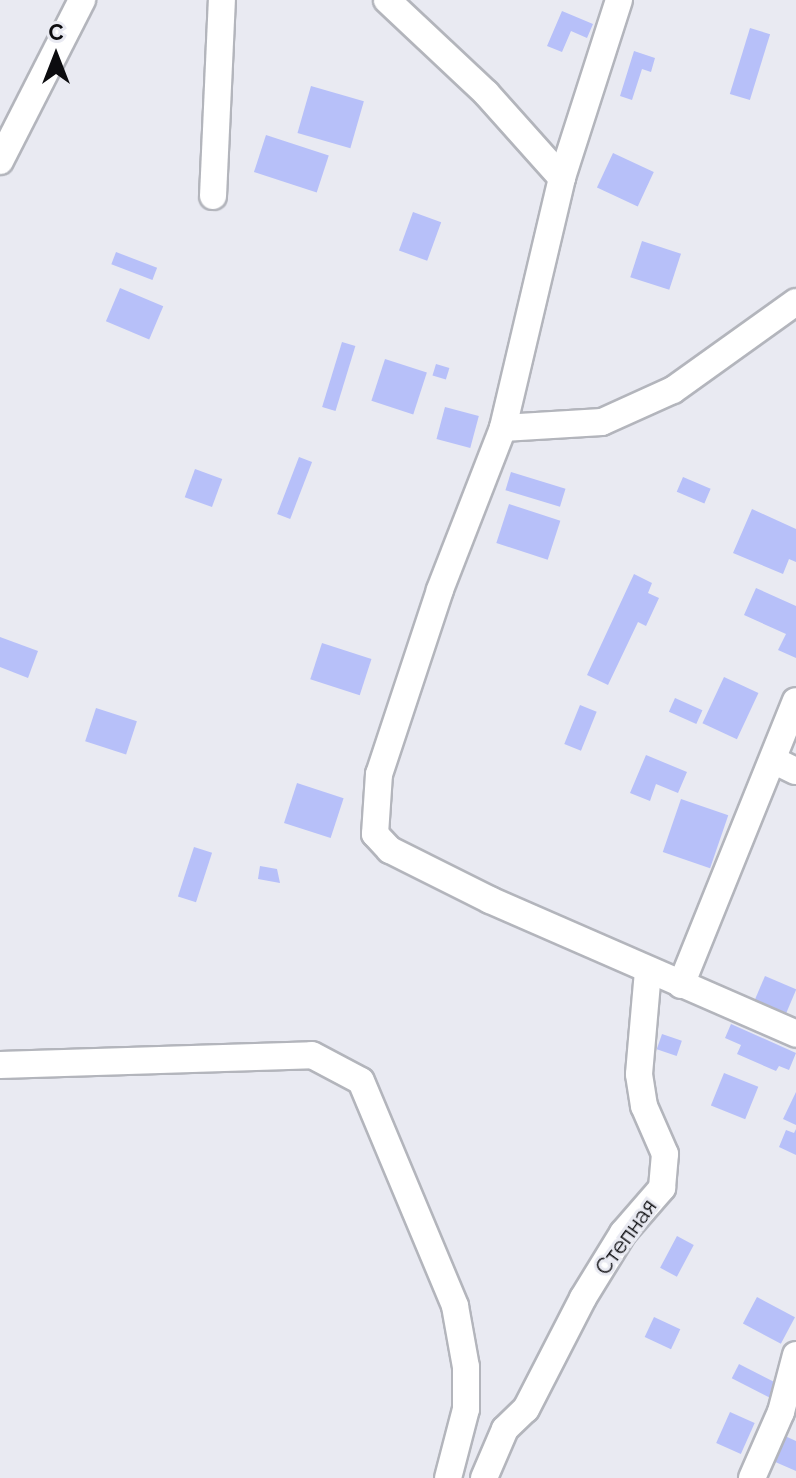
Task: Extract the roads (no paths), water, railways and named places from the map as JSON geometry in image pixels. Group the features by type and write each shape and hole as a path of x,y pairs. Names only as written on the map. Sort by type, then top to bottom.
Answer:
{"street":[{"path":"0,161 82,0"},
{"path":"213,196 222,0"},
{"path":"387,0 486,93 562,178"},
{"path":"619,0 562,178 503,428 404,693 379,774 375,834 412,862 648,972 796,1034"},
{"path":"503,428 602,422 673,390 796,302"},
{"path":"681,985 784,766 796,701"},
{"name":"Степная","path":"484,1478 505,1429 526,1409 583,1298 623,1233 662,1188 665,1154 644,1106 639,1074 648,972"},
{"path":"0,1065 136,1056 312,1055 361,1081 455,1306 466,1367 466,1409 448,1478"},
{"path":"752,1478 788,1415 796,1355"}]}
